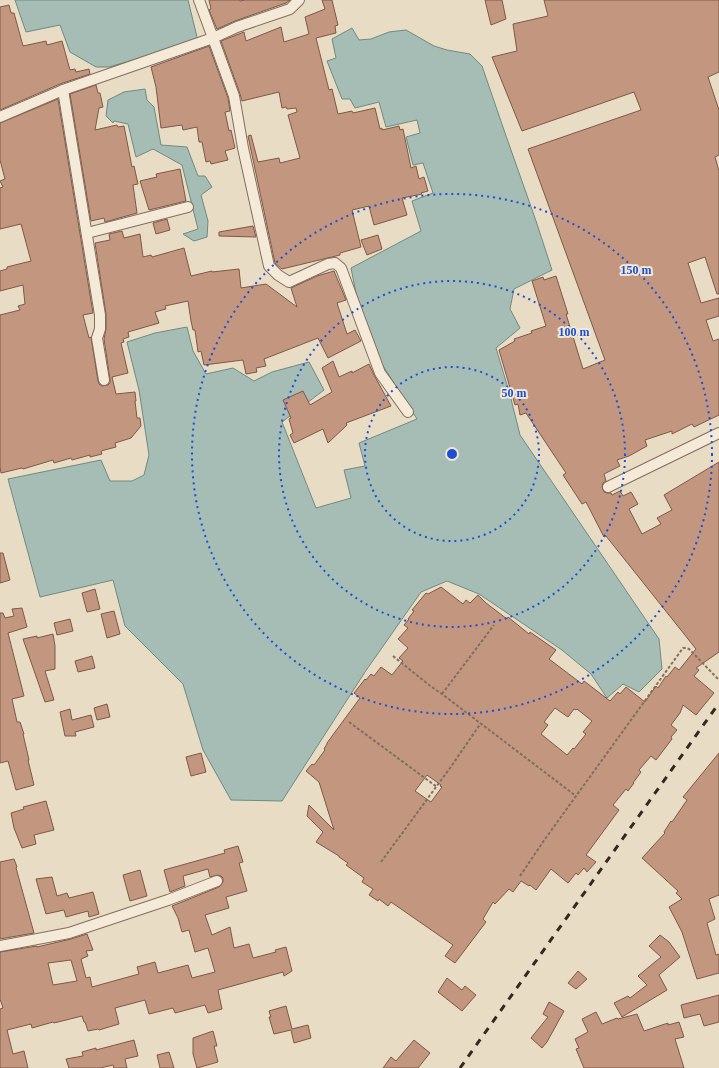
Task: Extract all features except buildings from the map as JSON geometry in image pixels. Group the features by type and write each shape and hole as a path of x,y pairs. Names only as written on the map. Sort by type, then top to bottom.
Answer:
{"street":[{"path":"199,0 234,96 243,148 269,266 278,275 289,282 335,262 341,268 380,373 408,412"},
{"path":"0,118 62,90 213,38 236,27 290,9 299,0"},
{"path":"62,90 100,315 100,329 97,338 104,380"},
{"path":"87,233 188,207"},
{"path":"608,487 719,432"},
{"path":"0,946 69,933 168,900 217,881"}],"path":[{"path":"442,694 494,624"},
{"path":"520,876 544,839 683,648 689,649 719,680"},
{"path":"393,656 576,796"},
{"path":"350,722 437,787"},
{"path":"381,862 437,787 480,723"}],"water":[{"path":"15,0 188,0 198,41 109,67 96,67 70,52 60,25 26,32"},
{"path":"352,28 359,40 371,39 389,32 406,30 434,46 470,54 482,66 552,270 514,289 510,309 520,328 496,348 520,435 659,639 662,669 639,692 623,684 607,698 591,674 562,650 479,594 447,581 421,592 365,672 282,801 231,800 203,750 183,684 125,626 113,580 40,597 8,479 101,460 110,481 132,481 144,475 149,455 139,390 127,342 155,333 187,327 193,351 206,374 233,368 254,381 272,372 309,362 324,390 282,422 316,508 351,498 344,470 365,466 359,443 417,419 378,358 358,303 351,268 421,231 412,201 433,193 423,163 413,165 406,137 420,133 417,120 386,127 379,102 355,108 350,99 342,99 327,61 336,58 332,39"},
{"path":"145,89 147,100 154,107 161,145 187,147 198,176 205,176 212,187 201,195 208,221 207,237 194,241 183,234 198,229 182,165 153,149 136,157 128,124 114,121 113,123 106,116 108,100 124,92"}],"railway":[{"path":"460,1068 719,703"}]}
